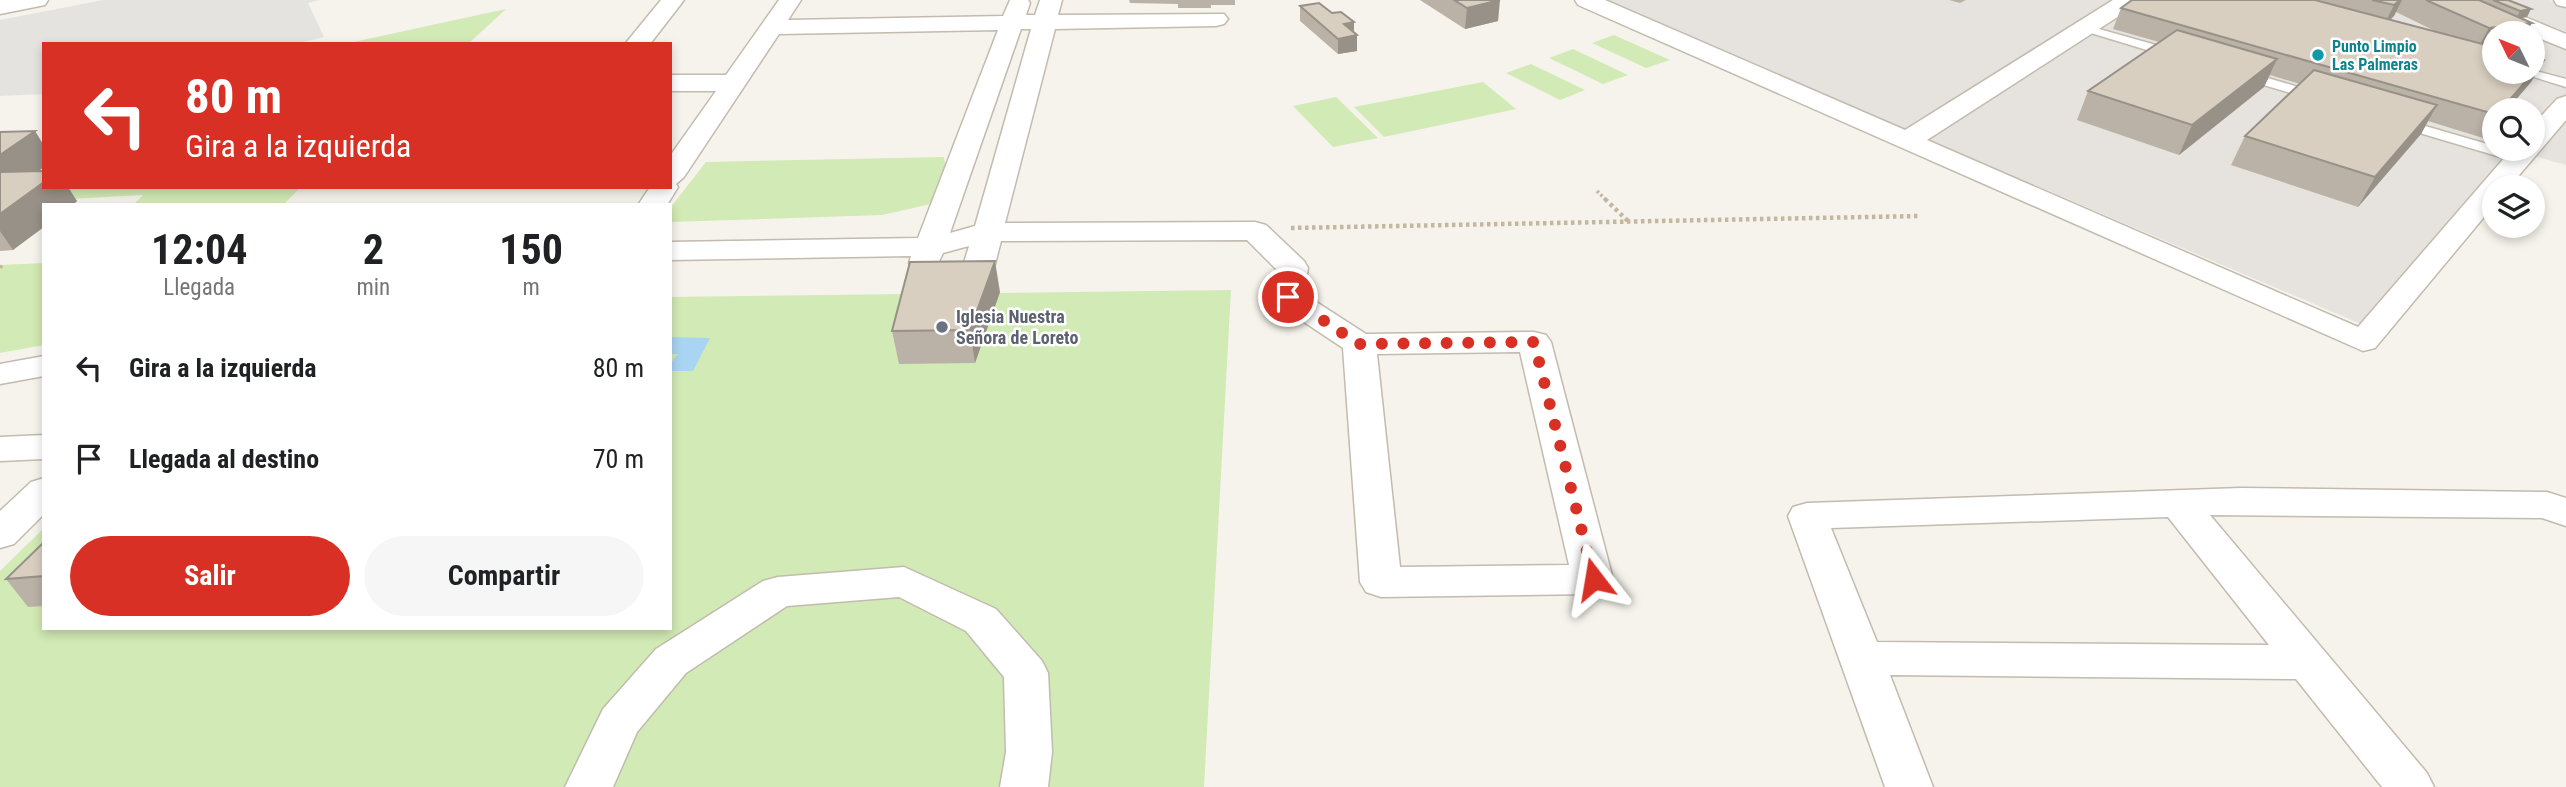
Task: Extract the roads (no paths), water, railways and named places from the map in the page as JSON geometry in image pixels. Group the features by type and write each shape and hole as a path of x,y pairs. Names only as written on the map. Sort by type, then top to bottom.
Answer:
{"street":[{"path":"0,7 37,0"},
{"path":"639,42 673,0"},
{"path":"1587,0 2363,341 2513,161"},
{"path":"1907,141 2128,0"},
{"path":"2464,0 2566,43"},
{"path":"976,276 1049,10"},
{"path":"672,171 678,153 719,106 780,14 1049,10 1216,19"},
{"path":"919,276 1016,11"},
{"path":"672,83 734,83"},
{"path":"2545,126 2566,104"},
{"path":"672,106 719,106"},
{"path":"672,251 929,247 988,232 1255,231 1293,268 1288,297 1359,344 1534,342 1594,579 1381,582 1359,344"},
{"path":"0,374 42,366"},
{"path":"0,449 42,447"},
{"path":"0,534 42,493"},
{"path":"1909,787 1807,516 2241,501 2547,505 2566,513"},
{"path":"2178,503 2410,787"},
{"path":"589,787 619,722 671,661 778,592 904,582 981,620 1026,673 1029,752 1024,787"},
{"path":"1862,658 2310,662"}],"lane":[{"path":"2085,28 2190,59"},
{"path":"2229,71 2321,99"},
{"path":"2545,78 2566,83"},
{"path":"2387,118 2482,133"}],"water":[{"path":"672,337 710,338 693,371 672,371 672,362 678,354 672,354"}],"place":[{"name":"Punto Limpio Las Palmeras","path":"2318,55"},
{"name":"Iglesia Nuestra Señora de Loreto","path":"942,327"}]}
